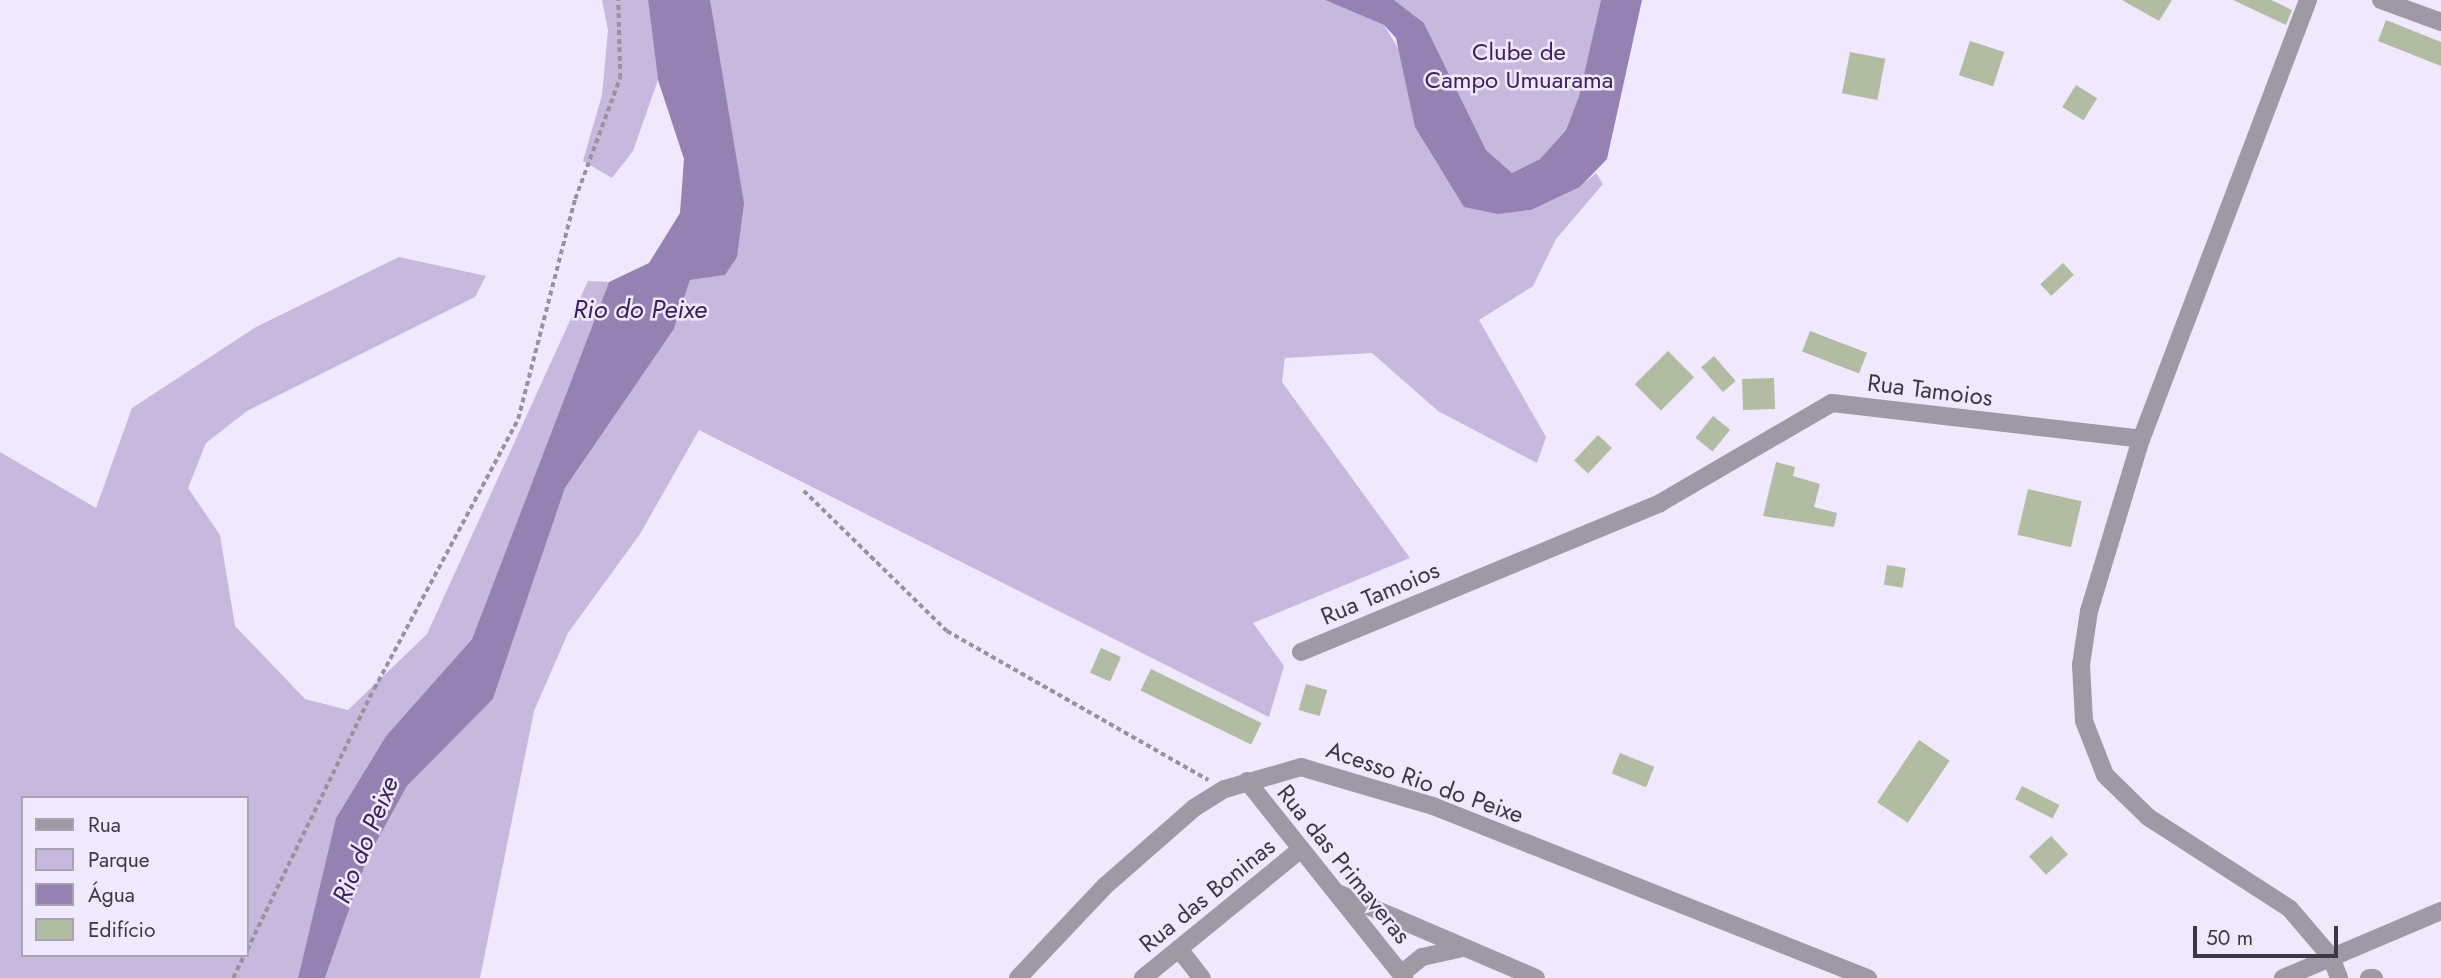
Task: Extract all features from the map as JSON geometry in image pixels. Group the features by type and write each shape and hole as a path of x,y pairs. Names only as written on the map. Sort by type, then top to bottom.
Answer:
{"street":[{"path":"2308,0 2141,439 2089,611 2081,665 2084,720 2092,748 2124,798 2290,909 2331,957 2339,978"},
{"path":"2381,0 2441,22"},
{"name":"Rua Tamoios","path":"1301,652 1660,503 1832,403 2141,439"},
{"name":"Acesso Rio do Peixe","path":"1017,978 1158,835 1225,789 1301,767 1361,781 1868,978"},
{"name":"Rua das Primaveras","path":"1247,781 1402,976"},
{"name":"Rua das Boninas","path":"1143,978 1301,849"},
{"path":"1335,892 1536,978"},
{"path":"2283,978 2441,911"},
{"path":"1402,976 1422,957 1463,948"},
{"path":"1179,949 1202,978"}],"path":[{"path":"248,948 374,689 518,419 575,199 620,78 618,0"},
{"path":"804,491 947,631 1225,789"},
{"path":"233,978 243,957"}],"green space":[{"path":"602,0 648,0 658,80 633,151 612,178 583,161 602,95 608,30"},
{"path":"710,0 1325,0 1384,25 1498,213 1531,210 1580,187 1596,173 1603,184 1556,239 1533,286 1479,320 1546,437 1537,463 1438,411 1372,353 1285,358 1282,382 1410,558 1253,623 1284,666 1269,717 699,430 640,534 568,633 534,711 480,978 325,978 367,859 407,786 493,699 565,488 674,329 690,280 725,275"},
{"name":"Clube de Campo Umuarama","path":"1394,0 1601,0 1579,96 1566,130 1540,159 1512,173 1486,150 1424,23"},
{"path":"399,257 486,276 475,297 247,411 206,443 188,488 220,535 235,626 305,699 348,710 427,634 588,281 609,282 472,639 386,736 336,818 298,978 0,978 0,452 96,508 132,408 256,327"}],"water":[{"name":"Rio do Peixe","path":"648,0 710,0 744,203 737,257 725,275 690,280 674,329 565,488 493,699 407,786 367,859 325,978 298,978 336,818 386,736 472,639 609,282 649,263 680,213 684,159 658,80"},
{"path":"1325,0 1394,0 1424,23 1486,150 1512,173 1540,159 1566,130 1579,96 1601,0 1642,0 1607,159 1580,187 1531,210 1498,214 1464,207 1415,127 1396,38 1384,25"}],"building":[{"path":"2122,0 2172,0 2159,21"},
{"path":"2233,0 2271,0 2292,10 2286,25"},
{"path":"2386,20 2441,42 2441,66 2378,41"},
{"path":"1970,41 2004,52 1993,86 1959,75"},
{"path":"1850,52 1885,59 1877,100 1842,93"},
{"path":"2076,85 2097,98 2083,120 2062,107"},
{"path":"2063,263 2074,275 2051,296 2040,284"},
{"path":"1810,331 1867,353 1859,373 1802,352"},
{"path":"1668,351 1694,377 1661,410 1635,384"},
{"path":"1714,356 1736,381 1723,392 1701,367"},
{"path":"1774,378 1775,409 1743,410 1742,379"},
{"path":"1713,416 1730,430 1712,452 1695,438"},
{"path":"1598,435 1612,448 1588,474 1574,461"},
{"path":"1776,462 1795,467 1793,476 1820,484 1814,507 1837,513 1834,527 1763,516"},
{"path":"2028,489 2082,501 2071,547 2017,535"},
{"path":"1887,565 1906,568 1903,588 1884,585"},
{"path":"1101,648 1121,657 1110,682 1090,673"},
{"path":"1151,669 1262,723 1251,744 1140,691"},
{"path":"1306,684 1327,690 1320,716 1299,710"},
{"path":"1919,740 1950,761 1908,823 1877,802"},
{"path":"1620,753 1654,767 1646,787 1612,773"},
{"path":"2022,786 2059,805 2053,818 2015,799"},
{"path":"2051,836 2068,854 2046,875 2029,856"}]}
